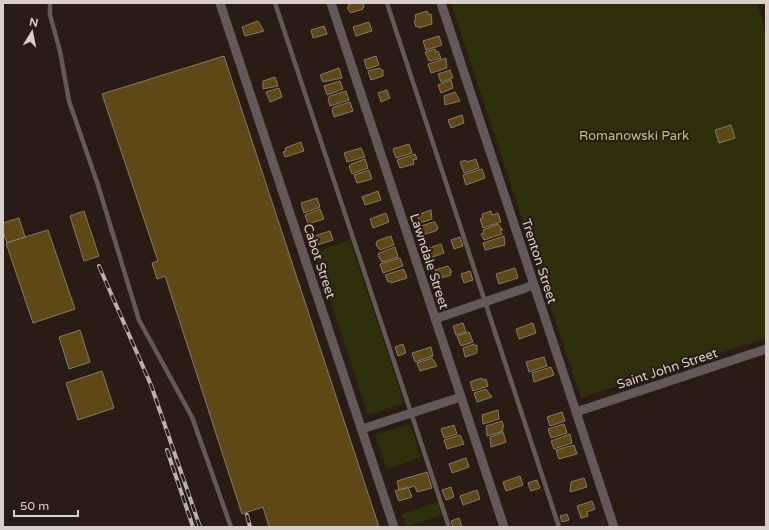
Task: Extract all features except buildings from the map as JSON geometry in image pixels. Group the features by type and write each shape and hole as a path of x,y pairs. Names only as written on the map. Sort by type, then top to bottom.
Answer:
{"street":[{"name":"Cabot Street","path":"220,3 394,527"},
{"name":"Lawndale Street","path":"331,3 504,527"},
{"name":"Trenton Street","path":"441,3 614,527"},
{"path":"435,318 534,285"},
{"name":"Saint John Street","path":"576,412 766,349"},
{"path":"362,429 461,397"}],"lane":[{"path":"50,3 50,15 60,51 69,101 98,185 139,320 192,417 231,527"},
{"path":"275,3 450,527"},
{"path":"387,3 559,527"}],"green space":[{"name":"Romanowski Park","path":"451,3 757,3 766,32 766,338 581,398"},
{"path":"350,240 404,403 368,415 314,252"},
{"path":"410,424 421,457 387,469 375,435"},
{"path":"438,502 442,515 407,527 402,514"}],"railway":[{"path":"99,266 151,385 200,527"},
{"path":"167,450 193,527"},
{"path":"247,515 250,527"}]}
